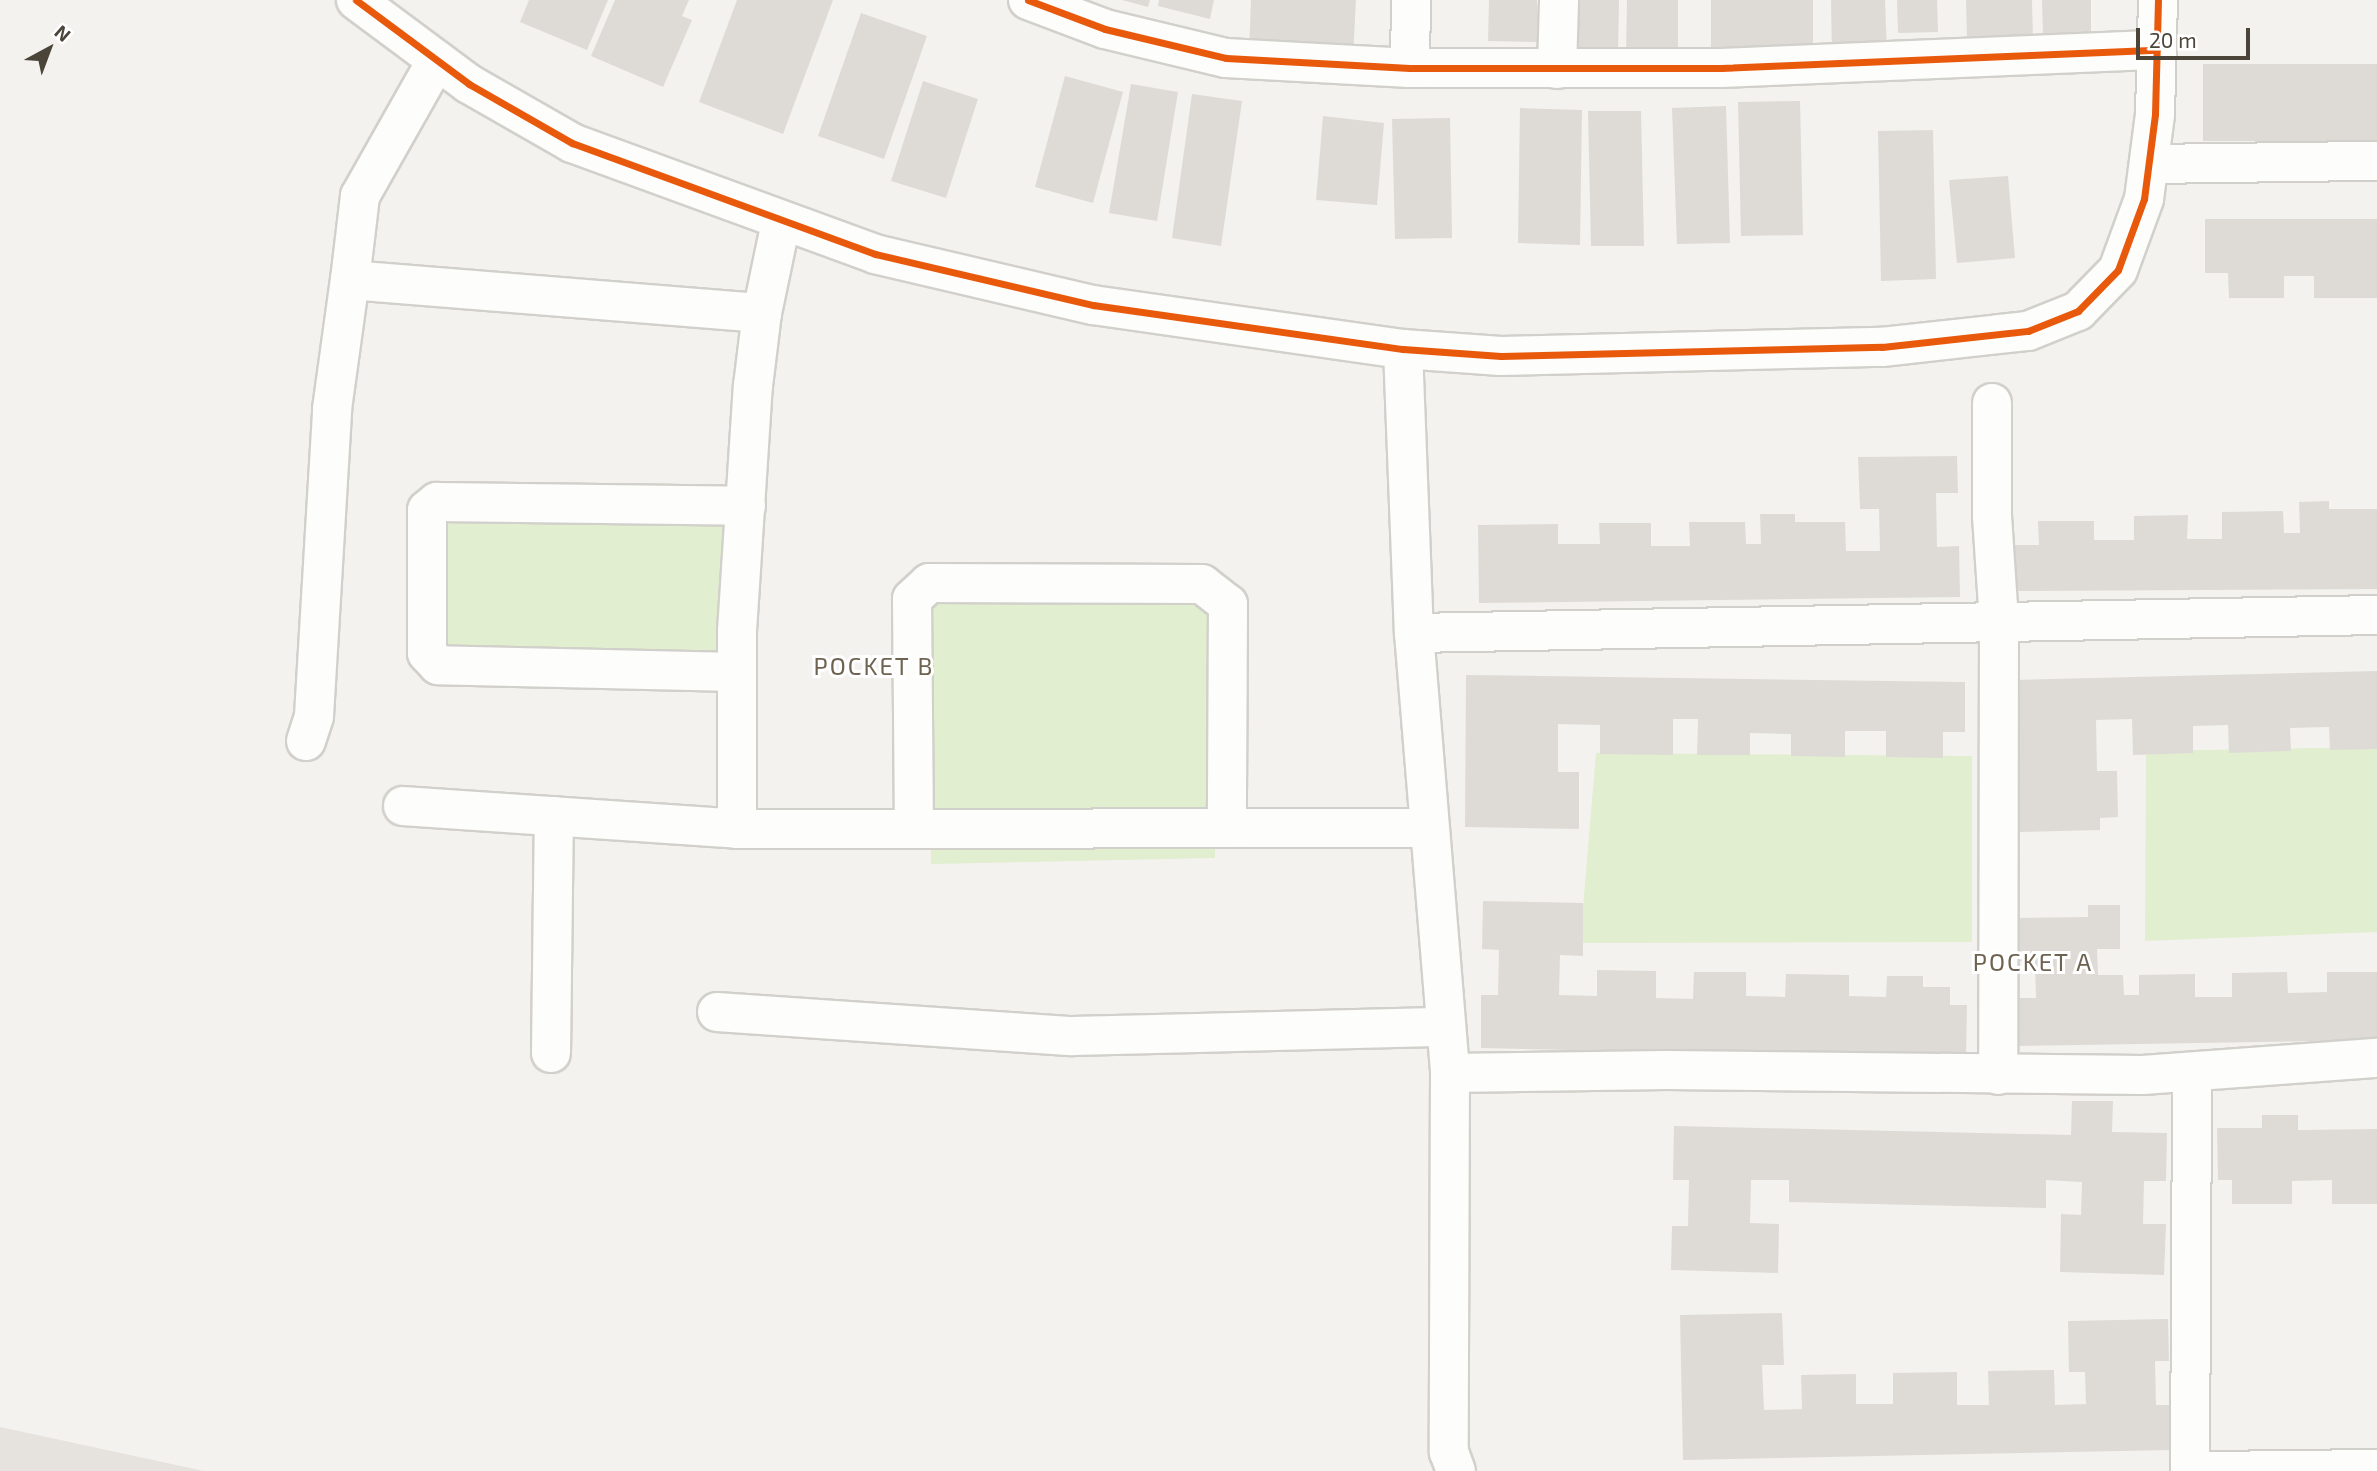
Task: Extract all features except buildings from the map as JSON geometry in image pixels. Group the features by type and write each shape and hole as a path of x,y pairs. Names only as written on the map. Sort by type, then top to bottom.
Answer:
{"street":[{"path":"1028,0 1105,29 1226,58 1410,68 1721,68 2157,50"},
{"path":"1410,68 1411,0"},
{"path":"1557,69 1559,0"},
{"path":"361,2 438,60 572,143 781,222 875,254 1093,305 1403,349 1501,356 1882,347 2028,331 2078,311 2118,270 2134,231 2150,164 2158,0"},
{"path":"306,741 314,716 332,409 360,197 438,60"},
{"path":"2150,164 2377,161"},
{"path":"737,830 736,672 746,506 762,313 781,222"},
{"path":"350,280 762,313"},
{"path":"1403,349 1413,633 1450,1073 1449,1452 1456,1471"},
{"path":"1992,403 1992,516 1999,622 1998,1074"},
{"path":"736,672 438,665 426,653 427,510 437,502 746,506"},
{"path":"914,829 912,599 929,583 1202,584 1227,604 1227,828"},
{"path":"1413,633 2377,615"},
{"path":"403,806 737,830 1428,828"},
{"path":"551,1053 554,816"},
{"path":"717,1012 1072,1036 1446,1027"},
{"path":"1450,1073 1667,1070 1998,1074 2192,1072 2377,1058"},
{"path":"2190,1471 2192,1072"},
{"path":"2210,1471 2377,1469"}],"shaded area":[{"path":"0,1427 204,1471 0,1471"}],"green space":[{"path":"434,511 756,512 742,666 442,657"},
{"path":"928,598 1215,598 1215,858 931,864"},
{"path":"2377,747 2377,932 2145,941 2146,751"},
{"path":"1596,753 1972,756 1972,942 1580,943"}],"cycle path":[{"path":"356,0 469,84 572,143 875,254 1093,305 1403,349 1501,356 1882,347 2028,331 2078,311 2118,270 2144,199 2155,114 2158,0"},
{"path":"1028,0 1105,29 1226,58 1410,68 1721,68 2157,50"}],"district":[{"name":"POCKET B","path":"874,666"},
{"name":"POCKET A","path":"2033,962"}]}
